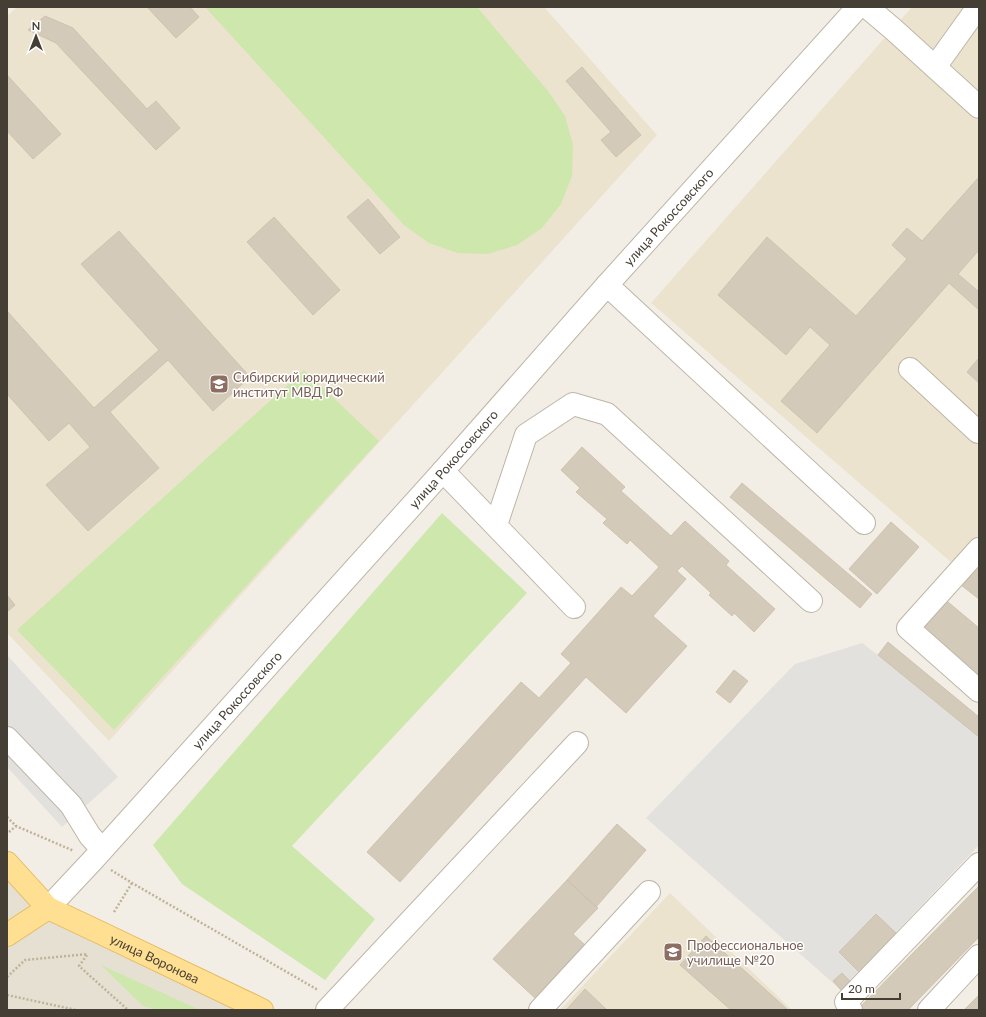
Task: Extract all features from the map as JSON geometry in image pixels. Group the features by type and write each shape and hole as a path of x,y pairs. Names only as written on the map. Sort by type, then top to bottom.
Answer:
{"main road":[{"name":"улица Воронова","path":"7,863 48,908 262,1010"},
{"path":"7,935 48,908"}],"street":[{"name":"улица Рокоссовского","path":"48,908 105,859 607,285 858,7"},
{"path":"867,7 979,107"},
{"path":"935,67 978,7"},
{"path":"607,285 864,523"},
{"path":"910,369 979,432"},
{"path":"496,525 526,435 573,404 607,414 811,601"},
{"path":"443,471 574,607"},
{"path":"979,549 908,628 979,691"},
{"path":"7,738 71,805 105,859"},
{"path":"332,1005 577,743"},
{"path":"851,1010 846,1002 979,864"},
{"path":"540,1010 649,892"},
{"path":"929,1010 979,956"}],"path":[{"path":"7,817 16,826 74,851"},
{"path":"9,832 16,826"},
{"path":"105,859 132,883 332,1005"},
{"path":"114,912 132,883"},
{"path":"7,976 25,960 88,954 79,966 128,1010"},
{"path":"7,995 76,1010"}],"shaded area":[{"name":"Сибирский юридический институт МВД РФ","path":"17,7 544,7 657,135 109,741 7,633 7,16"},
{"path":"912,7 979,7 979,535 952,563 651,303"},
{"path":"862,643 979,737 979,845 841,990 646,818 795,664"},
{"path":"7,655 118,777 62,827 7,767"},
{"path":"7,863 48,908 262,1010 7,1010"},
{"name":"Профессиональное училище №20","path":"670,893 792,1010 560,1010"}],"green space":[{"path":"205,7 477,7 548,91 565,116 573,145 572,176 561,204 542,228 517,245 488,254 458,253 429,243 404,225"},
{"path":"304,370 379,441 114,730 17,630"},
{"path":"442,513 527,593 292,846 375,919 325,980 182,884 153,845"},
{"path":"101,965 200,1010 158,1010 143,1006"}],"building":[{"path":"147,7 190,7 199,17 176,38"},
{"path":"45,16 73,28 147,109 156,101 180,128 156,150 56,43 28,30"},
{"path":"582,67 641,135 616,157 601,140 611,132 566,81"},
{"path":"7,75 61,134 33,159 7,131"},
{"path":"979,177 979,250 958,274 979,292 979,310 949,283 817,433 781,401 830,345 810,327 786,355 718,295 767,237 856,316 907,259 892,245 907,228 922,241"},
{"path":"368,199 400,237 380,254 347,217"},
{"path":"274,217 340,290 313,315 247,242"},
{"path":"119,231 250,377 213,411 168,360 110,412 159,468 88,531 46,485 90,447 69,423 49,441 7,394 7,311 94,408 159,350 81,264"},
{"path":"979,358 979,383 967,372"},
{"path":"582,447 625,487 621,491 671,536 685,521 729,561 726,565 775,609 754,632 734,613 732,616 709,595 711,593 682,566 677,571 686,579 653,616 687,646 626,713 586,677 400,882 367,852 521,682 539,698 571,663 561,654 621,587 632,596 659,567 630,540 627,544 603,523 607,519 576,492 580,488 561,470"},
{"path":"742,483 872,594 860,608 730,497"},
{"path":"891,522 919,547 877,594 849,569"},
{"path":"979,564 979,599 961,585"},
{"path":"7,595 15,605 7,612"},
{"path":"942,597 979,628 979,678 918,626"},
{"path":"888,642 979,717 979,737 878,655"},
{"path":"734,670 748,681 730,703 716,692"},
{"path":"617,824 646,850 596,907 567,880"},
{"path":"567,880 598,908 573,934 585,945 536,999 493,959"},
{"path":"979,886 979,937 908,1010 864,1010 860,1007"},
{"path":"876,914 896,933 859,972 839,952"},
{"path":"706,936 788,1010 731,1010 680,965"},
{"path":"842,973 850,981 841,990 833,981"},
{"path":"585,989 607,1010 566,1010"},
{"path":"979,995 979,1010 964,1010"}],"place":[{"name":"Сибирский юридический институт МВД РФ","path":"219,384"},
{"name":"Профессиональное училище №20","path":"673,952"}]}
